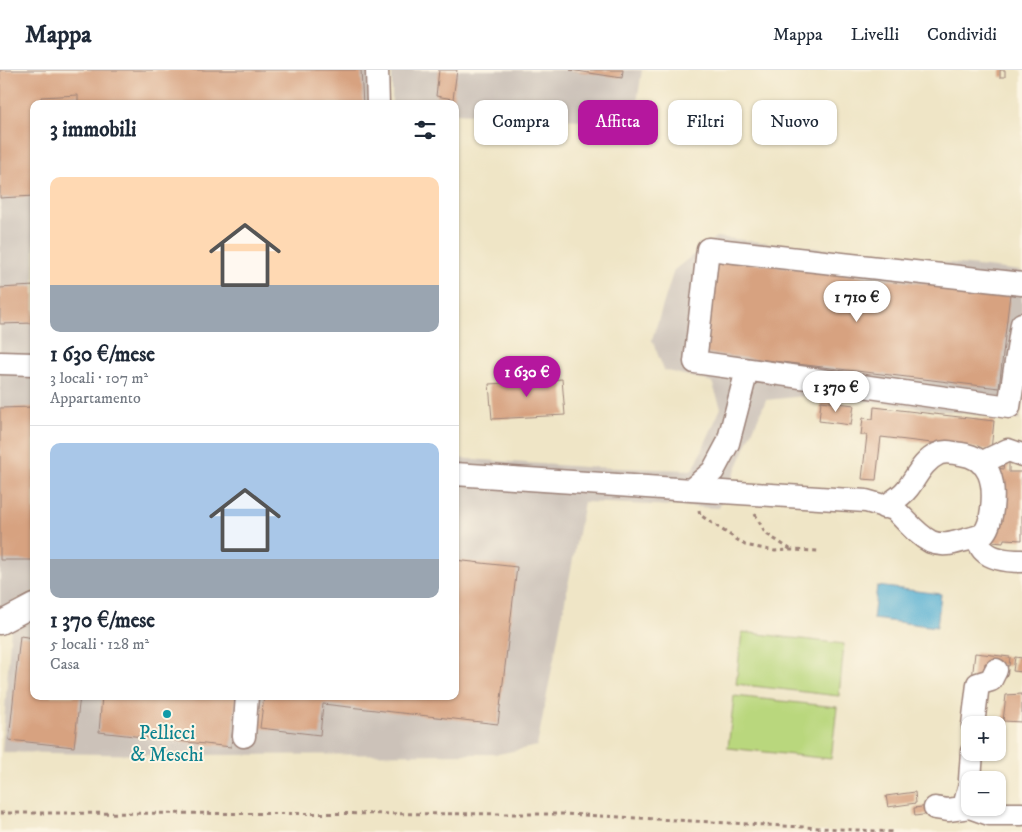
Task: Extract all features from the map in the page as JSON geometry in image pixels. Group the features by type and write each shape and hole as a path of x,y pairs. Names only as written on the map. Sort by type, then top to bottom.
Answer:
{"street":[{"path":"377,70 378,100"},
{"path":"1022,284 708,249 695,362 1009,407 1022,324"},
{"path":"0,364 30,364"},
{"path":"692,490 713,471 728,443 747,370"},
{"path":"981,463 1008,450 1022,455"},
{"path":"459,474 866,501 884,507 894,509 921,535 938,544 955,543 984,533 992,515 994,500 992,479 981,463 970,455 948,451 937,454 926,463 908,489 884,507"},
{"path":"977,537 982,550 990,556 1014,561 1022,560"},
{"path":"0,623 30,607"},
{"path":"974,716 978,684 992,680 996,670"},
{"path":"244,736 247,700"},
{"path":"934,808 948,810 961,808"},
{"path":"1006,814 1022,814"}],"path":[{"path":"692,490 700,515 745,545 775,552 790,550 819,552"},
{"path":"747,494 765,533 790,550"},
{"path":"0,813 565,814 894,832"}],"shaded area":[{"path":"0,70 370,70 372,100 30,100 30,593 0,609"},
{"path":"392,70 642,70 637,100 578,100 578,120 568,119 568,100 474,100 474,114 459,113 459,100 392,100"},
{"path":"716,237 1022,271 1022,404 1019,420 815,395 766,400 719,508 584,502 537,746 498,754 151,755 2,752 11,626 30,616 30,700 459,700 459,458 584,467 693,470 721,408 712,382 664,370 652,340 674,270"}],"green space":[{"path":"742,632 844,644 839,696 736,684"},
{"path":"734,696 837,707 831,759 728,748"}],"water":[{"path":"877,586 941,594 937,627 873,619"}],"building":[{"path":"0,70 361,70 363,100 78,100 78,95 41,97 41,100 30,100 30,196 0,198"},
{"path":"439,70 457,70 453,99 436,96"},
{"path":"570,70 623,70 622,78"},
{"path":"1000,70 1005,70 1005,77 1000,77"},
{"path":"716,259 1010,294 999,388 705,353"},
{"path":"30,286 30,323 0,324 0,288"},
{"path":"521,374 521,382 562,379 565,415 492,419 489,384 505,383 505,376"},
{"path":"821,401 854,405 851,425 819,421"},
{"path":"30,407 30,560 0,560 0,408"},
{"path":"874,407 994,421 991,450 881,437 876,480 862,479 867,435 861,435 863,418 873,419"},
{"path":"1004,462 1009,462 1009,472 1022,472 1022,540 1004,539 1003,543 992,542 993,528 1000,528 1003,482 997,482 998,468 1003,469"},
{"path":"459,560 517,567 498,724 323,704 320,735 260,728 264,700 459,700"},
{"path":"20,636 30,637 30,700 80,700 74,747 9,740"},
{"path":"975,653 1010,657 1009,666 985,663 983,680 972,679"},
{"path":"1015,657 1022,658 1022,672 1013,671"},
{"path":"1022,694 1022,722 1006,721 1006,716 1004,716 1006,695"},
{"name":"Pellicci & Meschi","path":"102,700 236,700 231,747 99,732"},
{"path":"915,792 916,803 888,807 886,796"},
{"path":"929,806 930,814 915,816 914,808"}],"place":[{"name":"Pellicci & Meschi","path":"167,714"}]}
